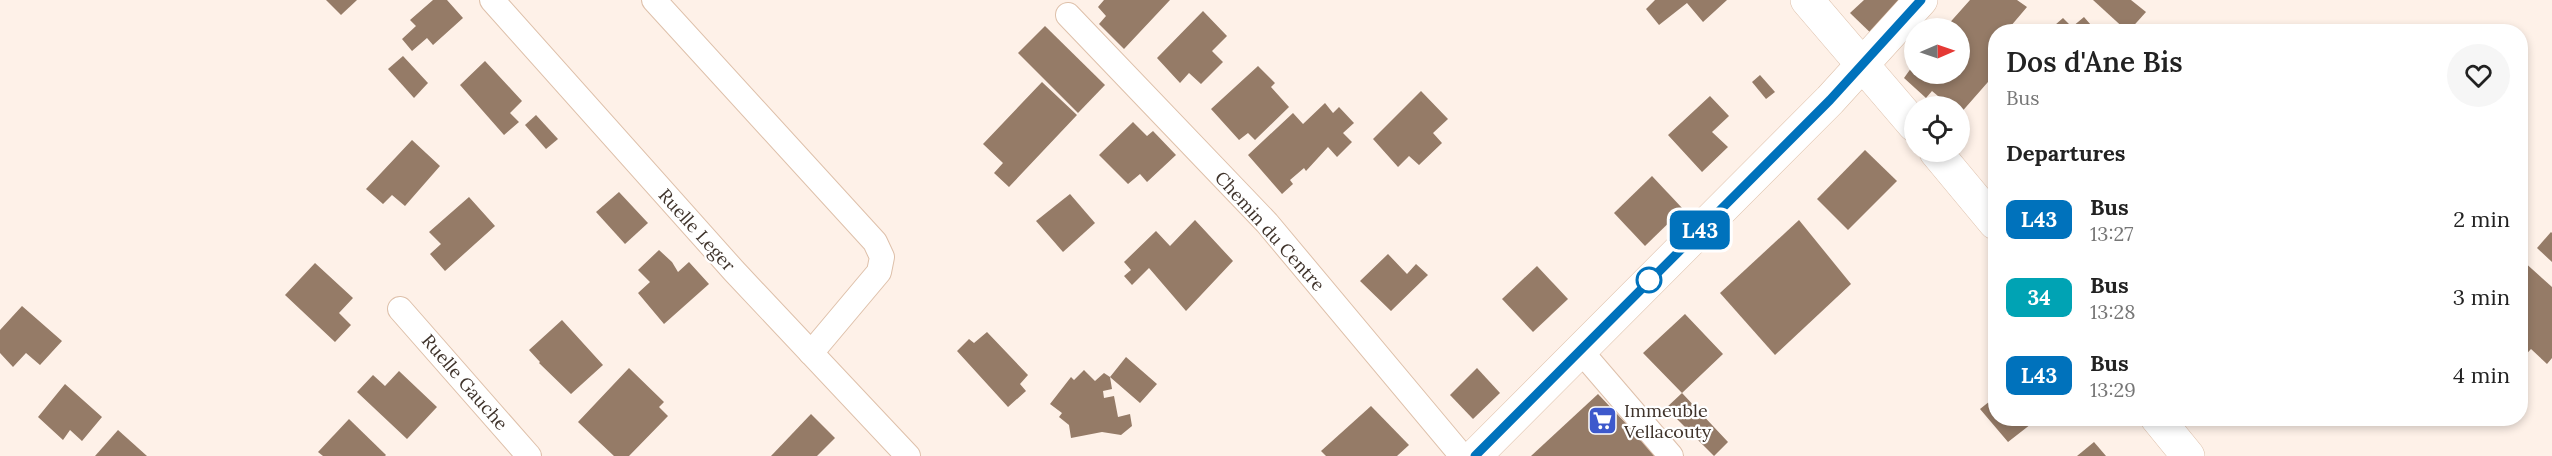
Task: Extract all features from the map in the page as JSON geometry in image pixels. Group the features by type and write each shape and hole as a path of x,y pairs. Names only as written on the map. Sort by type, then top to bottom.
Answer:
{"street":[{"name":"Ruelle Leger","path":"492,0 734,271 908,456"},
{"path":"654,0 875,242 882,257 879,272 811,353"},
{"path":"1807,0 1904,113"},
{"path":"1475,456 1864,64 1921,0"},
{"name":"Chemin du Centre","path":"1068,15 1267,224 1462,456"},
{"path":"1944,162 1988,215"},
{"name":"Ruelle Gauche","path":"400,309 529,456"},
{"path":"1579,349 1671,456"},
{"path":"2164,426 2188,456"}],"building":[{"path":"326,0 357,0 341,15"},
{"path":"433,0 447,0 463,18 433,45 427,38 412,51 402,39 416,26 410,20"},
{"path":"1104,0 1170,0 1124,49 1099,24 1106,16 1098,7"},
{"path":"1655,0 1727,0 1703,22 1687,3 1659,25 1646,9"},
{"path":"1864,0 1919,0 1879,41 1850,13"},
{"path":"1970,0 2017,0 2027,7 2013,24 1988,24 1988,82 1970,102 1970,96 1938,96 1932,91 1928,96 1924,96 1911,84 1970,84 1970,18 1954,18"},
{"path":"2093,0 2131,0 2146,12 2135,24 2119,24"},
{"path":"1203,11 1227,36 1212,51 1223,62 1201,84 1189,73 1180,83 1157,58"},
{"path":"2084,17 2090,24 2076,24"},
{"path":"2063,18 2069,24 2056,24"},
{"path":"1045,26 1105,85 1078,113 1018,53"},
{"path":"403,56 428,83 414,98 388,69"},
{"path":"485,61 522,101 510,113 519,122 504,135 460,85"},
{"path":"1258,66 1275,83 1271,87 1289,107 1255,140 1248,133 1239,140 1211,109"},
{"path":"1760,75 1775,92 1766,99 1752,82"},
{"path":"1042,82 1077,115 1009,187 994,173 1003,163 983,144"},
{"path":"1421,91 1448,119 1433,133 1442,143 1419,165 1409,156 1398,167 1373,139"},
{"path":"1710,96 1729,116 1712,132 1728,147 1702,172 1668,135"},
{"path":"1325,103 1333,113 1339,107 1354,123 1343,133 1352,142 1337,157 1328,147 1306,171 1304,168 1290,180 1293,184 1282,194 1248,155 1293,113 1303,124"},
{"path":"536,115 558,139 546,149 525,125"},
{"path":"1133,122 1147,136 1153,131 1176,155 1147,182 1140,174 1128,184 1099,155"},
{"path":"412,140 440,166 405,206 392,195 383,204 366,189"},
{"path":"1865,150 1897,181 1848,230 1817,199"},
{"path":"1652,176 1683,209 1645,246 1614,213"},
{"path":"619,192 648,223 625,244 596,212"},
{"path":"1070,194 1095,223 1063,252 1036,221"},
{"path":"469,197 495,226 445,271 430,254 441,244 429,232"},
{"path":"1195,220 1233,261 1186,311 1149,268 1132,285 1124,276 1131,270 1124,262 1156,231 1170,246"},
{"path":"1799,220 1851,284 1775,355 1720,293"},
{"path":"2552,233 2552,262 2537,248"},
{"path":"659,250 672,262 678,272 689,262 709,284 664,324 638,293 650,282 638,270"},
{"path":"1388,254 1407,274 1416,264 1428,275 1391,311 1360,281"},
{"path":"315,263 353,298 339,313 351,325 335,342 285,295"},
{"path":"2528,265 2552,287 2552,358 2547,364 2531,349 2528,352"},
{"path":"1537,266 1568,299 1533,332 1502,299"},
{"path":"22,306 62,341 40,365 26,353 13,367 0,353 0,330"},
{"path":"1685,314 1723,354 1682,393 1643,353"},
{"path":"562,320 603,365 571,394 529,350"},
{"path":"987,332 1028,375 1020,384 1026,391 1008,407 957,351 969,339 974,343"},
{"path":"1126,357 1157,384 1140,403 1110,377"},
{"path":"629,368 664,402 659,407 668,416 629,456 614,456 578,422"},
{"path":"1477,368 1500,393 1473,419 1450,395"},
{"path":"1084,370 1095,381 1104,373 1110,377 1112,389 1103,391 1104,398 1114,396 1118,417 1130,414 1132,426 1121,435 1102,432 1071,438 1069,425 1059,417 1062,413 1050,404 1071,377 1074,380"},
{"path":"399,371 437,407 407,439 357,392 373,375 385,386"},
{"path":"65,384 102,417 82,441 70,430 63,440 38,417"},
{"path":"1682,393 1728,442 1714,456 1666,408"},
{"name":"Immeuble Vellacouty","path":"1598,394 1657,456 1531,456"},
{"path":"1988,403 1988,418 1980,409"},
{"path":"1371,406 1409,445 1397,456 1326,456 1321,451"},
{"path":"811,414 835,438 817,456 771,456"},
{"path":"349,419 385,456 323,456 318,452"},
{"path":"1994,426 2029,426 2008,442"},
{"path":"118,430 147,456 95,456"},
{"path":"2094,442 2106,456 2077,456"}],"bus line":[{"name":"L43","path":"1475,456 1579,349 1830,100 1921,0"}],"place":[{"name":"Immeuble Vellacouty","path":"1603,420"}]}
